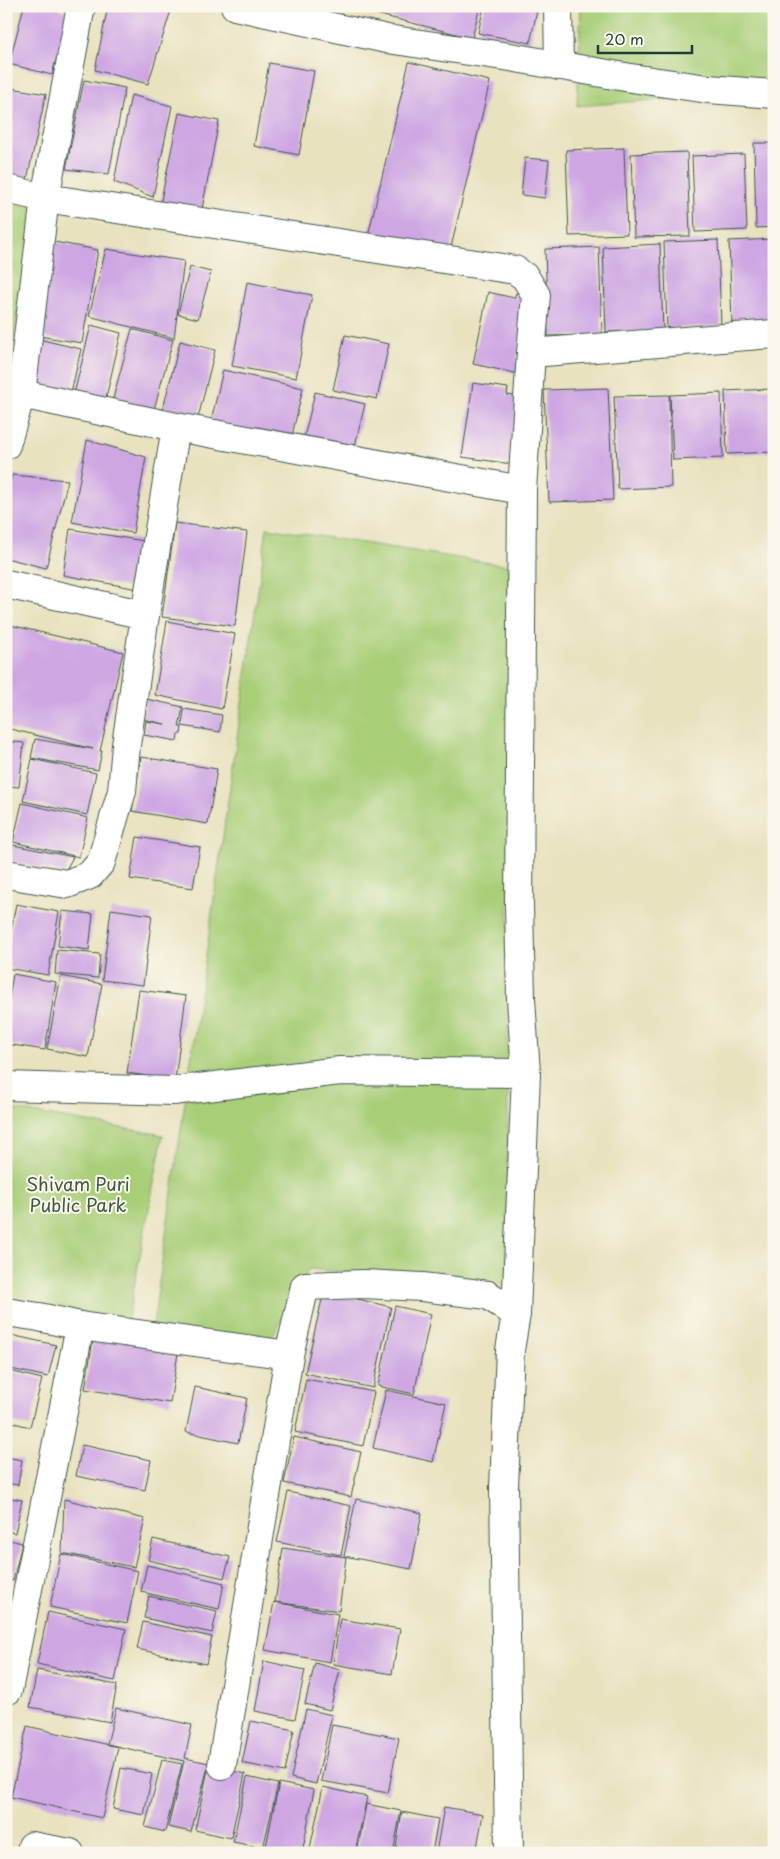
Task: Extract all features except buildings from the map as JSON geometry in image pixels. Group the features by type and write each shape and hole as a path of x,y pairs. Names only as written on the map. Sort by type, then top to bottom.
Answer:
{"street":[{"path":"6,445 45,198 81,6"},
{"path":"235,6 387,39 708,89 774,94"},
{"path":"558,6 558,66"},
{"path":"6,189 45,198 515,270 525,277 536,295 522,490 519,905 521,999 526,1073 516,1314 510,1350 504,1487 509,1853"},
{"path":"531,353 774,334"},
{"path":"13,392 176,427 522,490"},
{"path":"6,874 67,884 90,876 101,862 122,791 126,745 144,615 176,427"},
{"path":"6,584 144,615"},
{"path":"6,1086 173,1091 340,1071 526,1073"},
{"path":"222,1765 289,1355 306,1286 364,1284 422,1287 488,1294 516,1314"},
{"path":"6,1312 80,1326 289,1355"},
{"path":"8,1690 80,1326"},
{"path":"32,1846 70,1853"}],"green space":[{"path":"581,6 774,6 774,91 577,106"},
{"path":"6,194 37,200 9,368 6,368"},
{"path":"267,528 510,566 507,1286 309,1269 269,1343 152,1332"},
{"name":"Shivam Puri Public Park","path":"6,1108 163,1135 126,1329 6,1308"}]}
